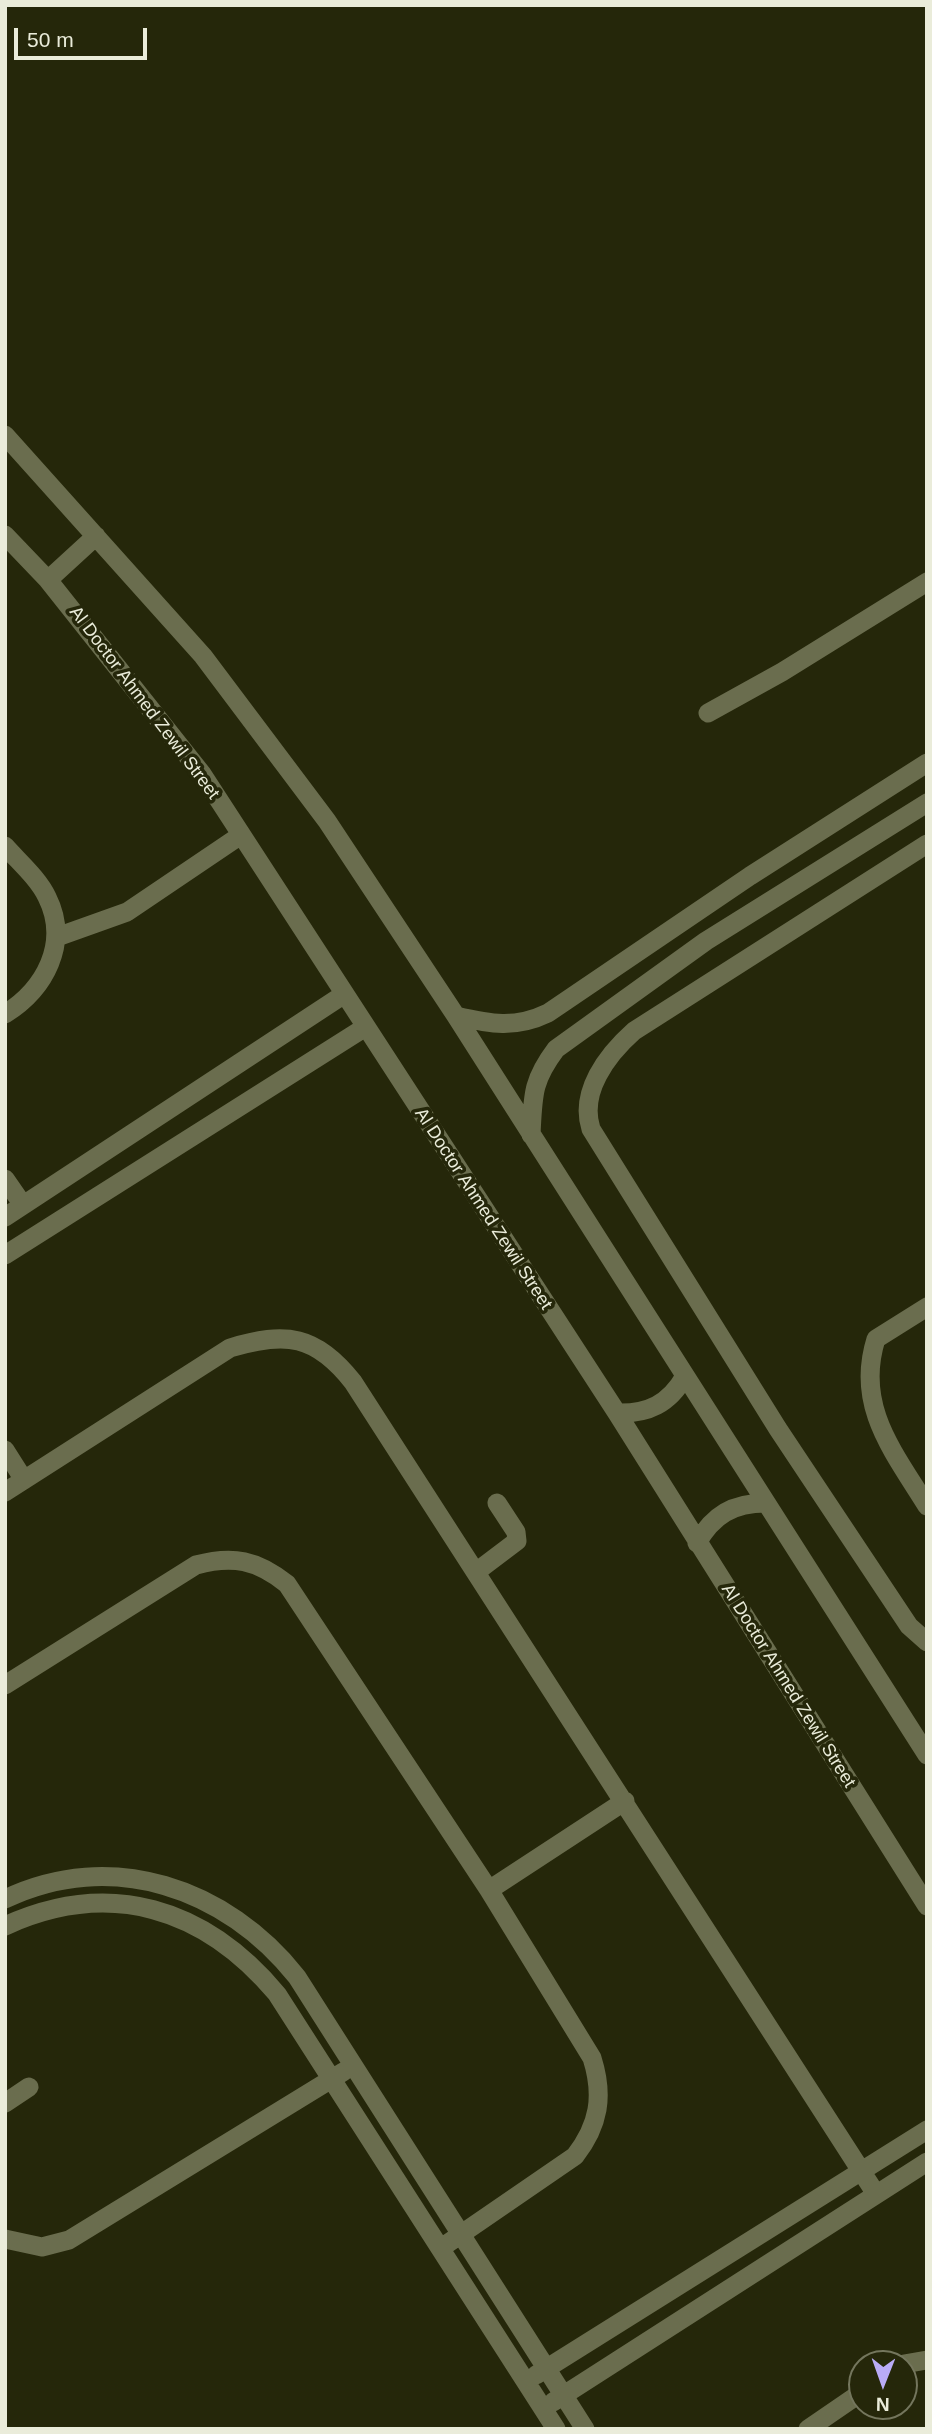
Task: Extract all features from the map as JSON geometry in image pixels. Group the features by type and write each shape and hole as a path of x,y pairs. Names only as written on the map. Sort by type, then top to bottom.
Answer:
{"street":[{"path":"7,442 96,536 239,701 327,821 456,1016 766,1503 920,1731 927,1755"},
{"name":"Al Doctor Ahmed Zewil Street","path":"5,535 48,580 163,723 241,835 363,1028 617,1413 927,1906"},
{"path":"48,580 96,536"},
{"path":"708,713 782,672 927,582"},
{"path":"456,1016 491,1024 529,1022 548,1013 689,916 927,764"},
{"path":"531,1135 534,1092 539,1072 556,1049 706,941 927,803"},
{"path":"57,937 127,912 241,835"},
{"path":"927,844 634,1031 605,1061 590,1096 587,1115 591,1129 778,1429 909,1626 927,1642"},
{"path":"5,846 47,897 57,937 50,968 37,989 5,1014"},
{"path":"689,916 706,941"},
{"path":"5,1217 343,995"},
{"path":"5,1255 363,1028"},
{"path":"5,1179 23,1205"},
{"path":"927,1307 876,1339 869,1362 868,1382 872,1405 886,1440 927,1506"},
{"path":"5,1492 230,1348 257,1340 284,1337 312,1344 335,1360 625,1801 876,2194"},
{"path":"617,1413 650,1410 677,1390 685,1376"},
{"path":"5,1450 24,1480"},
{"path":"476,1572 517,1541 516,1532 497,1503"},
{"path":"697,1543 717,1516 740,1505 766,1503"},
{"path":"5,1685 196,1564 220,1559 244,1560 268,1569 287,1584 489,1890 592,2058 599,2078 600,2099 596,2120 575,2156 441,2248"},
{"path":"489,1890 625,1801"},
{"path":"5,1899 65,1881 122,1877 179,1889 207,1900 241,1921 278,1953 586,2429"},
{"path":"5,1926 58,1907 90,1902 148,1908 197,1926 230,1948 260,1974 332,2079 556,2429"},
{"path":"5,2239 42,2247 69,2240 353,2066"},
{"path":"5,2103 29,2087"},
{"path":"526,2382 927,2130"},
{"path":"543,2408 927,2162"},
{"path":"821,2425 848,2403"}]}
